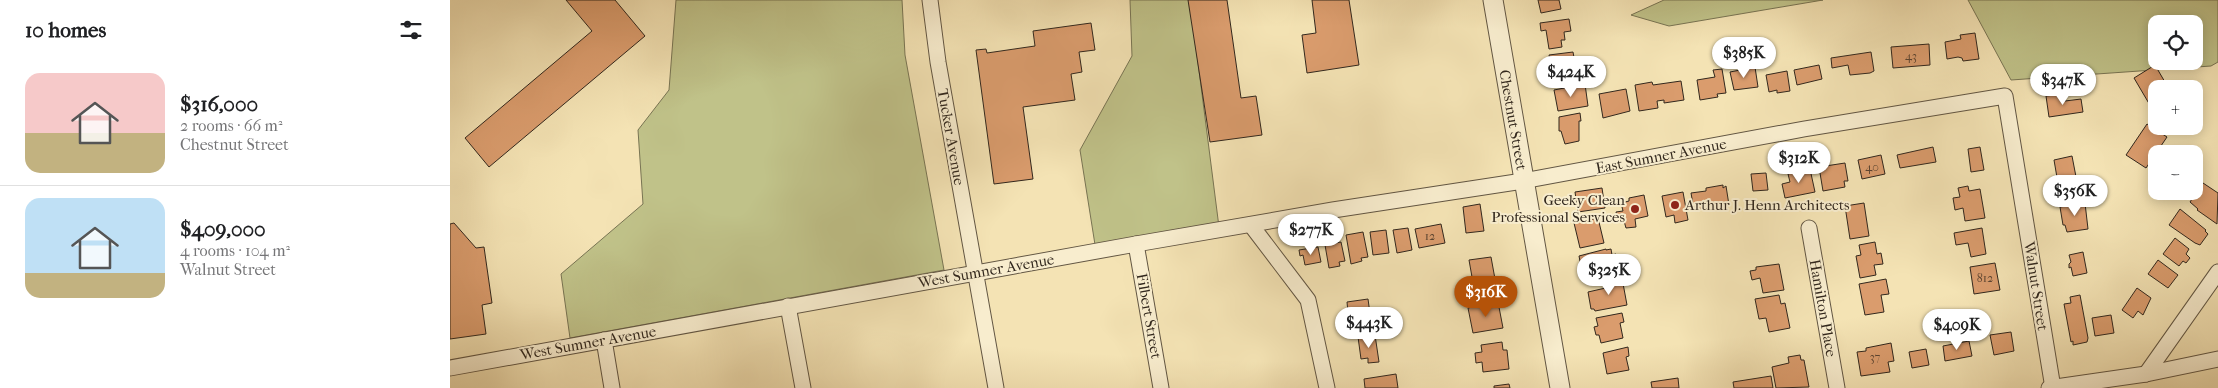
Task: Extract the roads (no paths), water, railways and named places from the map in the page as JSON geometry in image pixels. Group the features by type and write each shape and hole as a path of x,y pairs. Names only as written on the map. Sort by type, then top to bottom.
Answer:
{"street":[{"name":"Tucker Avenue","path":"930,0 938,62 996,388"},
{"name":"Chestnut Street","path":"1493,0 1560,388"},
{"name":"East Sumner Avenue","path":"1523,181 1804,129 2005,96"},
{"name":"Walnut Street","path":"2005,96 2051,388"},
{"name":"West Sumner Avenue","path":"450,368 1136,244 1523,181"},
{"path":"1251,224 1308,300 1327,388"},
{"name":"Hamilton Place","path":"1809,228 1837,388"},
{"name":"Filbert Street","path":"1136,244 1161,388"},
{"path":"2146,374 2218,272"},
{"path":"788,306 803,388"},
{"path":"604,340 612,388"},
{"path":"2051,388 2146,374 2218,359"}],"place":[{"name":"Arthur J. Henn Architects","path":"1675,205"},
{"name":"Geeky Clean Professional Services","path":"1635,209"}]}
